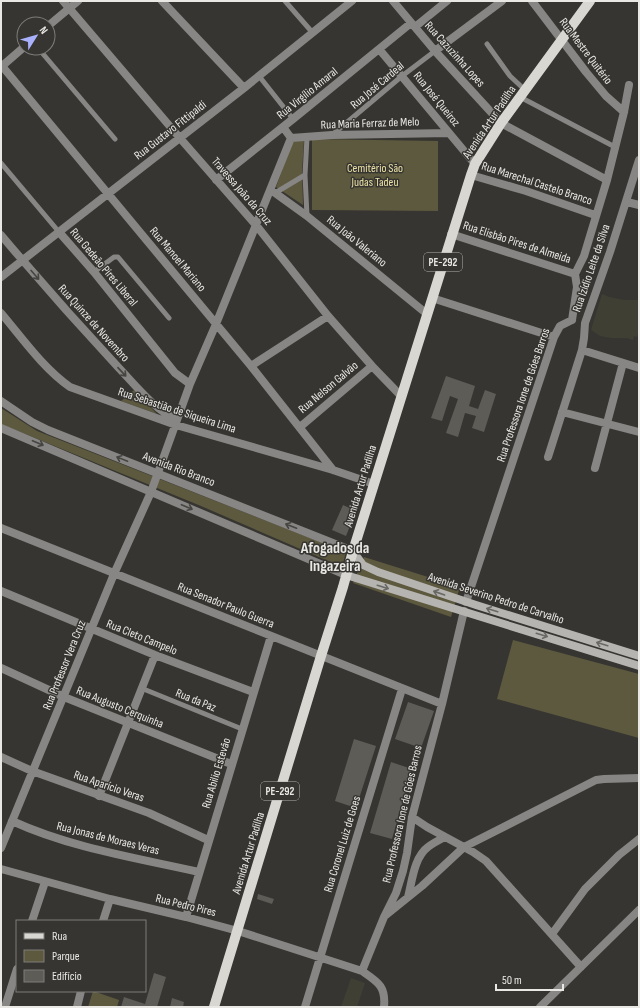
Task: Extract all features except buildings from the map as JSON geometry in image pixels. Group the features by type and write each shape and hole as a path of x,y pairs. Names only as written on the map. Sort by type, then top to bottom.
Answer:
{"main road":[{"name":"Avenida Artur Padilha","path":"214,1007 451,234 475,164 501,123 590,1"},
{"name":"Avenida Severino Pedro de Carvalho","path":"353,551 360,563 369,568 466,602 639,656"},
{"name":"Avenida Severino Pedro de Carvalho","path":"346,575 639,666"}],"street":[{"name":"Travessa João da Cruz","path":"63,1 256,225 328,316 372,366 402,397"},
{"path":"56,19 78,1"},
{"path":"162,1 244,88"},
{"name":"Rua Gustavo Fittipaldi","path":"1,277 179,137 244,88 352,1"},
{"name":"Rua Cazuzinha Lopes","path":"393,1 435,51 501,123 606,180"},
{"name":"Rua Virgílio Amaral","path":"216,180 379,49 447,1"},
{"path":"435,51 502,1"},
{"name":"Rua Mestre Quitério","path":"532,1 586,72 606,96 624,112"},
{"name":"Rua José Queiroz","path":"379,49 475,164"},
{"path":"1,67 16,54"},
{"name":"Rua Manoel Mariano","path":"1,67 108,193 251,366 332,470"},
{"path":"585,323 572,320 578,287 575,274 584,256 606,180 624,112 629,85"},
{"path":"283,127 291,138"},
{"name":"Rua Maria Ferraz de Melo","path":"291,138 332,135 450,133"},
{"name":"Rua Professor Vera Cruz","path":"1,848 114,574 151,492 190,384 256,225 273,191 291,138"},
{"name":"Rua Izídio Leite da Silva","path":"548,457 582,350 585,323 627,202 639,160"},
{"name":"Rua Marechal Castelo Branco","path":"471,175 526,191 595,215"},
{"name":"Rua João Valeriano","path":"273,191 307,216 427,314"},
{"path":"627,202 639,205"},
{"name":"Rua Gedeão Pires Liberal","path":"59,232 94,272 175,373 190,384"},
{"name":"Rua Elisbão Pires de Almeida","path":"451,234 575,274"},
{"name":"Rua Quinze de Novembro","path":"1,235 68,313 134,384 176,423"},
{"path":"432,298 554,337"},
{"name":"Rua Sebastião de Siqueira Lima","path":"1,313 57,378 70,387 176,423 374,484"},
{"path":"251,366 328,316"},
{"name":"Rua Professora Ione de Góes Barros","path":"466,602 554,337 560,326 572,320"},
{"path":"582,350 639,368"},
{"path":"595,468 623,363"},
{"name":"Rua Nelson Galvão","path":"300,427 372,366"},
{"name":"Avenida Rio Branco","path":"1,401 32,422 48,430 353,551"},
{"path":"562,412 639,432"},
{"path":"1,429 346,575"},
{"name":"Rua Senador Paulo Guerra","path":"1,528 442,704"},
{"name":"Rua Cleto Campelo","path":"1,591 154,655 253,692"},
{"name":"Rua Professora Ione de Góes Barros","path":"362,971 396,892 403,871 412,817 442,704 464,611"},
{"name":"Rua Abilio Estevão","path":"186,917 208,840 271,636"},
{"path":"99,796 154,655"},
{"name":"Rua Augusto Cerquinha","path":"1,668 64,697 231,764"},
{"name":"Rua Coronel Luiz de Goes","path":"305,1007 402,689"},
{"name":"Rua Aparício Veras","path":"1,757 32,771 149,813 208,840"},
{"path":"384,917 422,886 464,846 596,780 604,778 639,778"},
{"path":"412,817 486,860 581,967"},
{"name":"Rua Jonas de Moraes Veras","path":"12,821 32,830 88,847 199,872"},
{"path":"408,897 421,854 427,847 445,837"},
{"path":"552,934 585,889 619,855 639,839"},
{"name":"Rua Pedro Pires","path":"1,869 45,882 238,931 362,971 379,983 382,988 384,1003"},
{"path":"32,920 45,882"},
{"path":"103,920 110,899"},
{"path":"540,1007 639,910"},
{"path":"5,1007 16,972"},
{"path":"77,1007 82,992"}],"lane":[{"path":"285,1 312,32"},
{"path":"487,44 523,94 615,147"},
{"name":"Rua José Cardeal","path":"332,135 402,76 435,51"},
{"path":"45,56 115,139"},
{"path":"258,76 293,119"},
{"path":"307,137 305,175 307,216"},
{"name":"Rua Gedeão Pires Liberal","path":"1,163 59,232"},
{"path":"273,191 305,175"},
{"path":"94,272 114,257 118,257 169,318"},
{"name":"Rua da Paz","path":"141,688 242,729"}],"shaded area":[{"path":"602,294 624,300 639,300 639,332 637,337 634,336 633,340 627,338 600,336 591,330"},
{"path":"351,978 365,983 357,1007 341,1007"}],"green space":[{"name":"Cemitério São Judas Tadeu","path":"312,139 438,141 438,211 312,210"},
{"path":"304,140 302,172 303,205 276,187 293,141"},
{"path":"134,390 157,414 121,401"},
{"path":"1,408 37,431 346,552 342,567 201,506 1,424"},
{"path":"364,557 460,587 451,617 353,583"},
{"path":"513,640 639,674 639,738 497,699"},
{"path":"93,992 119,1000 117,1007 88,1007"}],"district":[{"name":"Afogados da Ingazeira","path":"335,556"}]}
